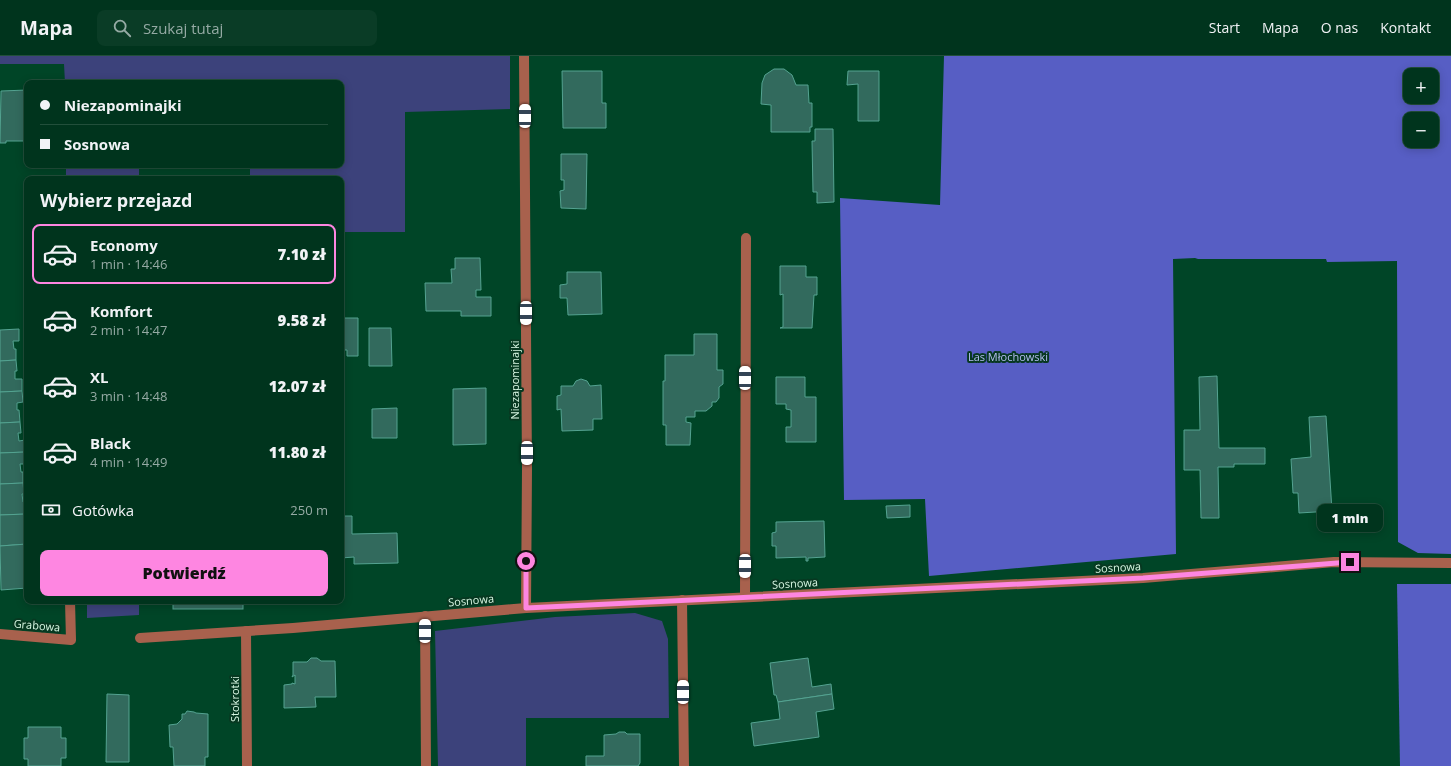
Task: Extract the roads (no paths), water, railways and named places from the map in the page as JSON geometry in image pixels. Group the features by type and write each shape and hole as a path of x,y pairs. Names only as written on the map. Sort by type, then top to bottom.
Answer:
{"street":[{"name":"Niezapominajki","path":"524,56 526,608"},
{"path":"745,597 746,238"},
{"name":"Sosnowa","path":"140,638 246,631 526,608 1143,578 1334,562 1451,563"},
{"path":"682,600 684,766"},
{"name":"Grabowa","path":"0,634 71,640 70,604"},
{"path":"425,616 426,766"},
{"name":"Stokrotki","path":"246,631 247,766"}],"park label":[{"name":"Las Młochowski","path":"1008,356"}]}
